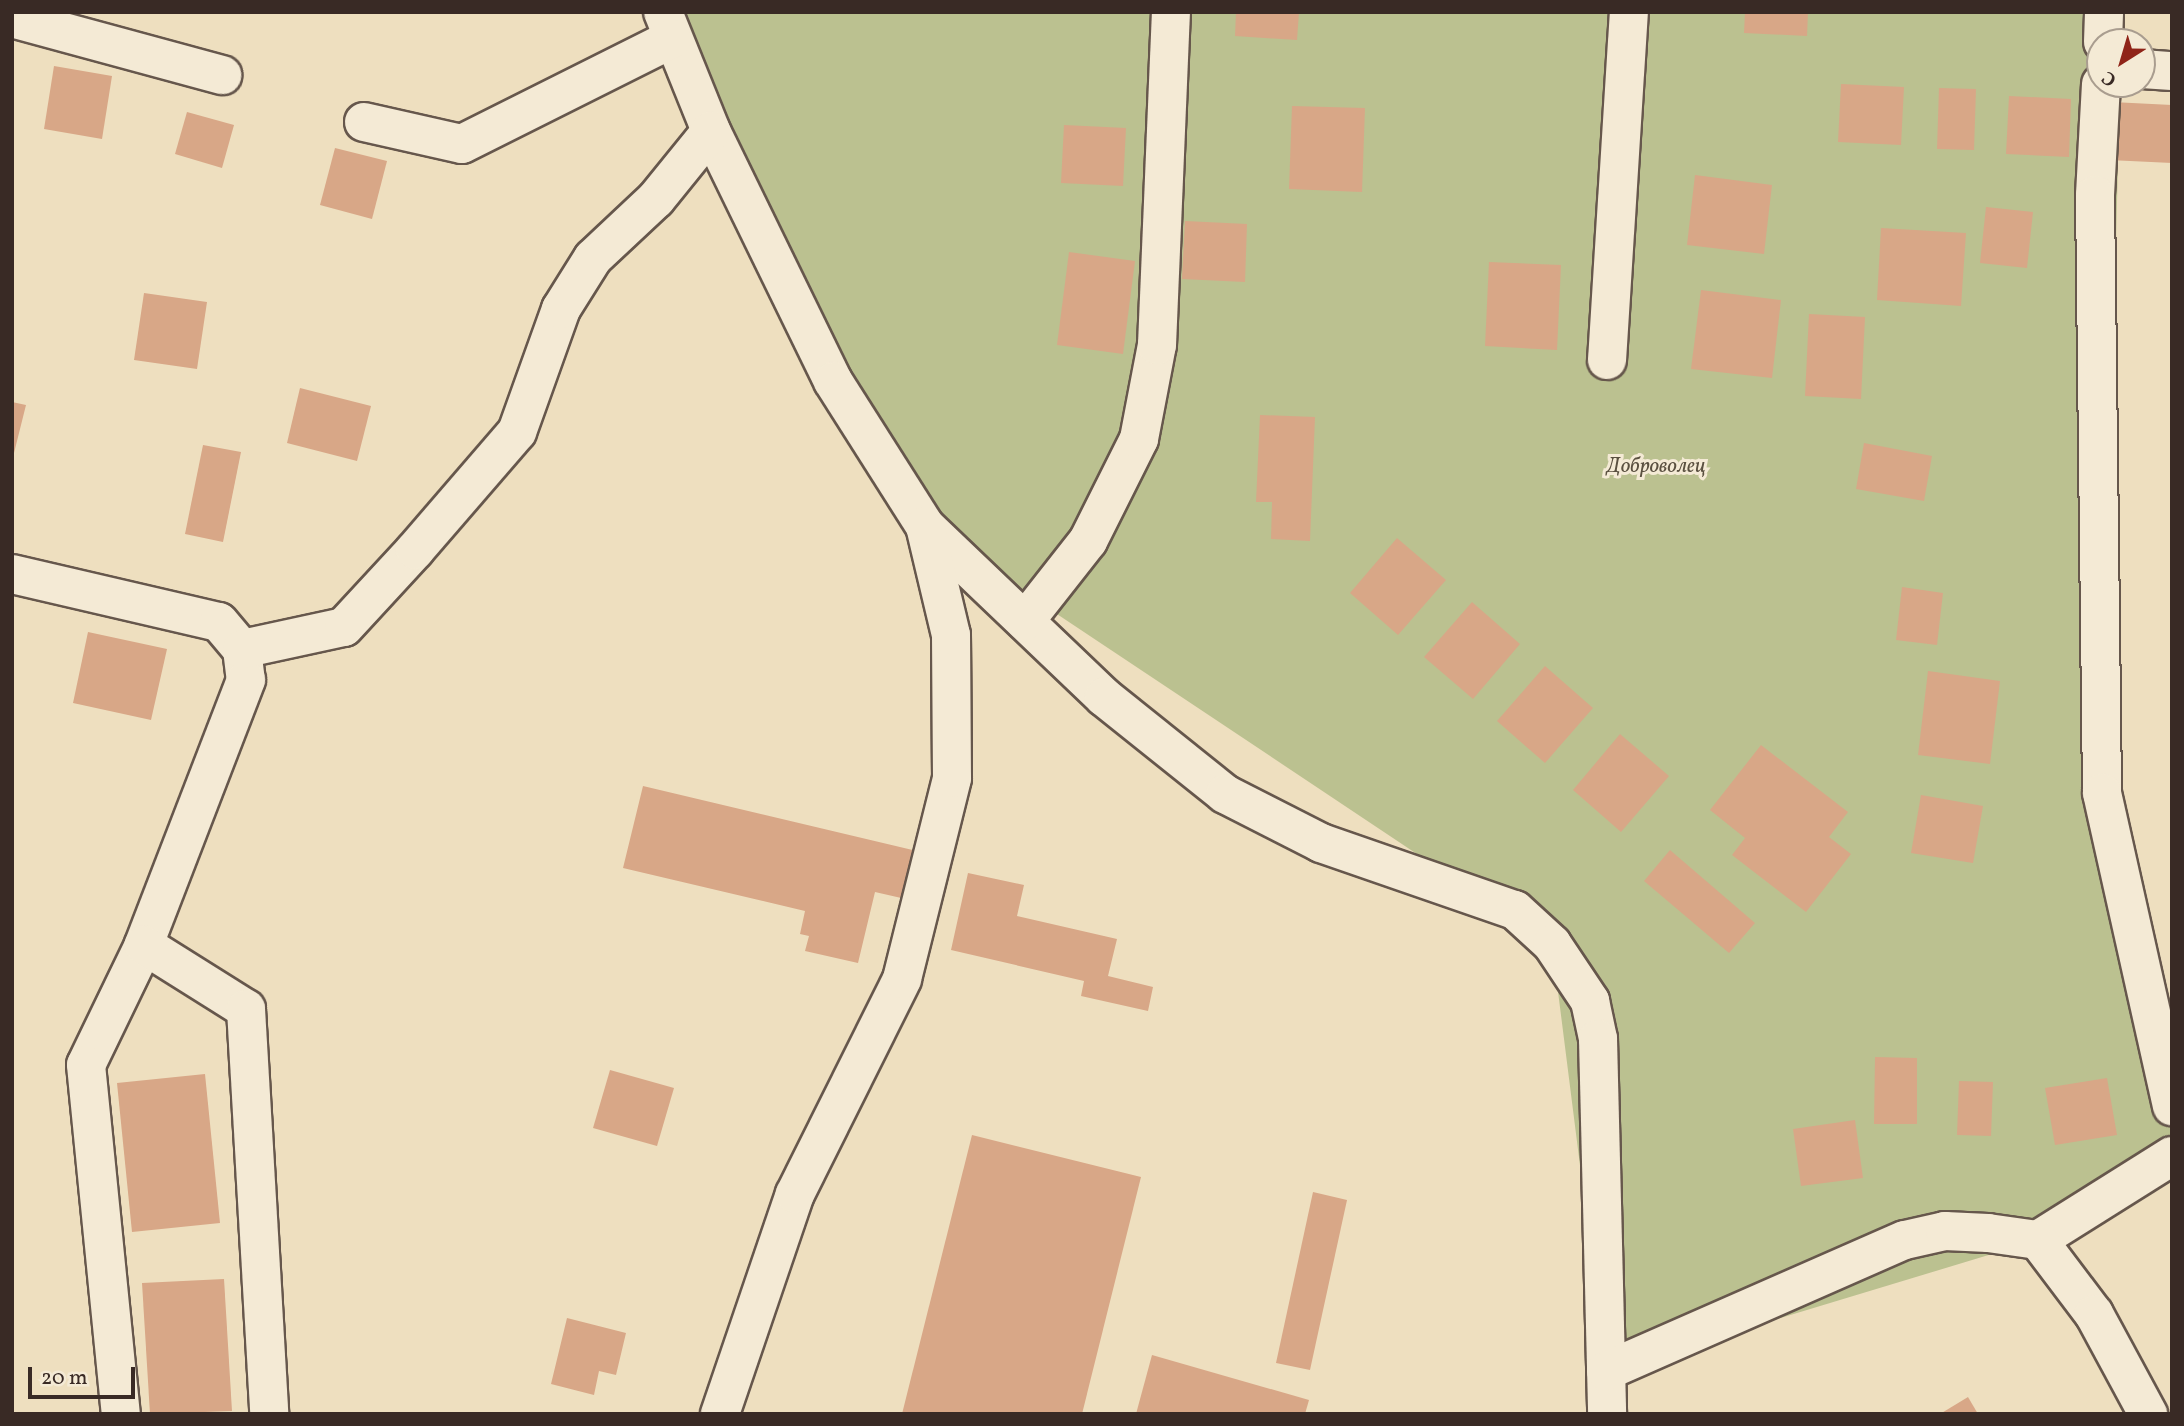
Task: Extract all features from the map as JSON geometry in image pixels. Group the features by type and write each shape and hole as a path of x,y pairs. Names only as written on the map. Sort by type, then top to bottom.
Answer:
{"street":[{"path":"1025,621 1088,541 1139,439 1157,345 1171,12"},
{"path":"1607,360 1629,12"},
{"path":"12,18 222,75"},
{"path":"364,122 462,144 668,26 711,131 833,382 925,526 1104,697 1225,794 1321,843 1515,910 1552,944 1590,1001 1598,1039 1608,1414"},
{"path":"2100,98 2095,195 2102,793 2172,1107"},
{"path":"243,649 344,628 517,432 561,309 593,258 656,198 711,131"},
{"path":"720,1414 795,1194 902,979 952,778 951,635 925,526"},
{"path":"12,574 219,622 243,649 246,680 144,945 86,1065 121,1414"},
{"path":"144,945 246,1009 269,1414"},
{"path":"1606,1371 1905,1240 1945,1231 2038,1240 2172,1156"},
{"path":"2038,1240 2094,1314 2148,1414"}],"green space":[{"name":"Доброволец","path":"664,12 2122,12 2110,28 2086,28 2086,98 2120,98 2102,793 2172,1106 2172,1156 2038,1240 1606,1371 1552,944 925,526"}],"building":[{"path":"1236,12 1299,12 1297,40 1235,36"},
{"path":"1745,12 1808,12 1807,36 1744,33"},
{"path":"54,66 112,76 102,139 44,129"},
{"path":"1841,84 1904,87 1901,145 1838,142"},
{"path":"1939,88 1976,89 1974,150 1937,149"},
{"path":"2009,96 2071,99 2069,157 2006,154"},
{"path":"2112,102 2172,105 2172,163 2109,160"},
{"path":"1292,106 1365,108 1362,192 1289,189"},
{"path":"187,112 234,125 222,168 175,154"},
{"path":"1064,125 1126,128 1123,186 1061,183"},
{"path":"335,148 387,161 372,219 320,205"},
{"path":"1695,175 1772,185 1764,254 1687,245"},
{"path":"1986,207 2033,212 2027,268 1980,263"},
{"path":"1185,221 1247,224 1245,282 1182,279"},
{"path":"1881,228 1966,233 1961,306 1877,300"},
{"path":"1069,252 1135,261 1123,354 1057,345"},
{"path":"1489,262 1561,265 1557,350 1485,346"},
{"path":"1701,290 1781,300 1772,378 1691,369"},
{"path":"144,293 207,302 197,369 134,360"},
{"path":"1809,314 1865,317 1861,399 1805,396"},
{"path":"300,388 371,406 357,461 287,443"},
{"path":"12,402 26,405 13,457 12,457"},
{"path":"1260,415 1315,417 1310,541 1271,539 1272,502 1256,502"},
{"path":"1864,443 1932,456 1924,501 1856,489"},
{"path":"203,445 241,452 223,542 185,534"},
{"path":"1397,538 1446,580 1398,635 1350,593"},
{"path":"1902,587 1943,593 1937,645 1896,640"},
{"path":"1472,602 1520,644 1473,699 1424,657"},
{"path":"88,632 167,649 151,720 73,703"},
{"path":"1545,666 1593,708 1545,763 1497,721"},
{"path":"1928,671 2000,681 1990,764 1918,755"},
{"path":"1620,734 1669,776 1621,832 1573,790"},
{"path":"1761,745 1848,812 1829,837 1851,854 1806,912 1732,855 1745,838 1710,810"},
{"path":"643,786 921,852 910,900 875,892 858,963 805,951 809,936 800,934 805,911 623,868"},
{"path":"1921,795 1983,806 1973,863 1911,853"},
{"path":"1670,850 1755,923 1729,953 1644,881"},
{"path":"968,873 1024,885 1017,916 1117,939 1108,976 1153,987 1148,1011 1081,996 1084,981 951,950"},
{"path":"1875,1057 1917,1058 1917,1124 1874,1124"},
{"path":"610,1070 674,1088 657,1146 593,1128"},
{"path":"205,1074 220,1223 132,1232 117,1083"},
{"path":"2107,1078 2117,1135 2055,1145 2045,1088"},
{"path":"1959,1081 1993,1082 1991,1136 1957,1135"},
{"path":"1855,1120 1863,1178 1801,1186 1793,1129"},
{"path":"972,1135 1141,1177 1082,1414 902,1414"},
{"path":"1313,1192 1347,1200 1310,1370 1276,1363"},
{"path":"224,1279 232,1411 150,1414 142,1283"},
{"path":"567,1318 626,1333 616,1375 599,1371 594,1395 551,1384"},
{"path":"1152,1355 1309,1400 1305,1414 1136,1414"},
{"path":"1968,1397 1978,1414 1940,1414"}]}
